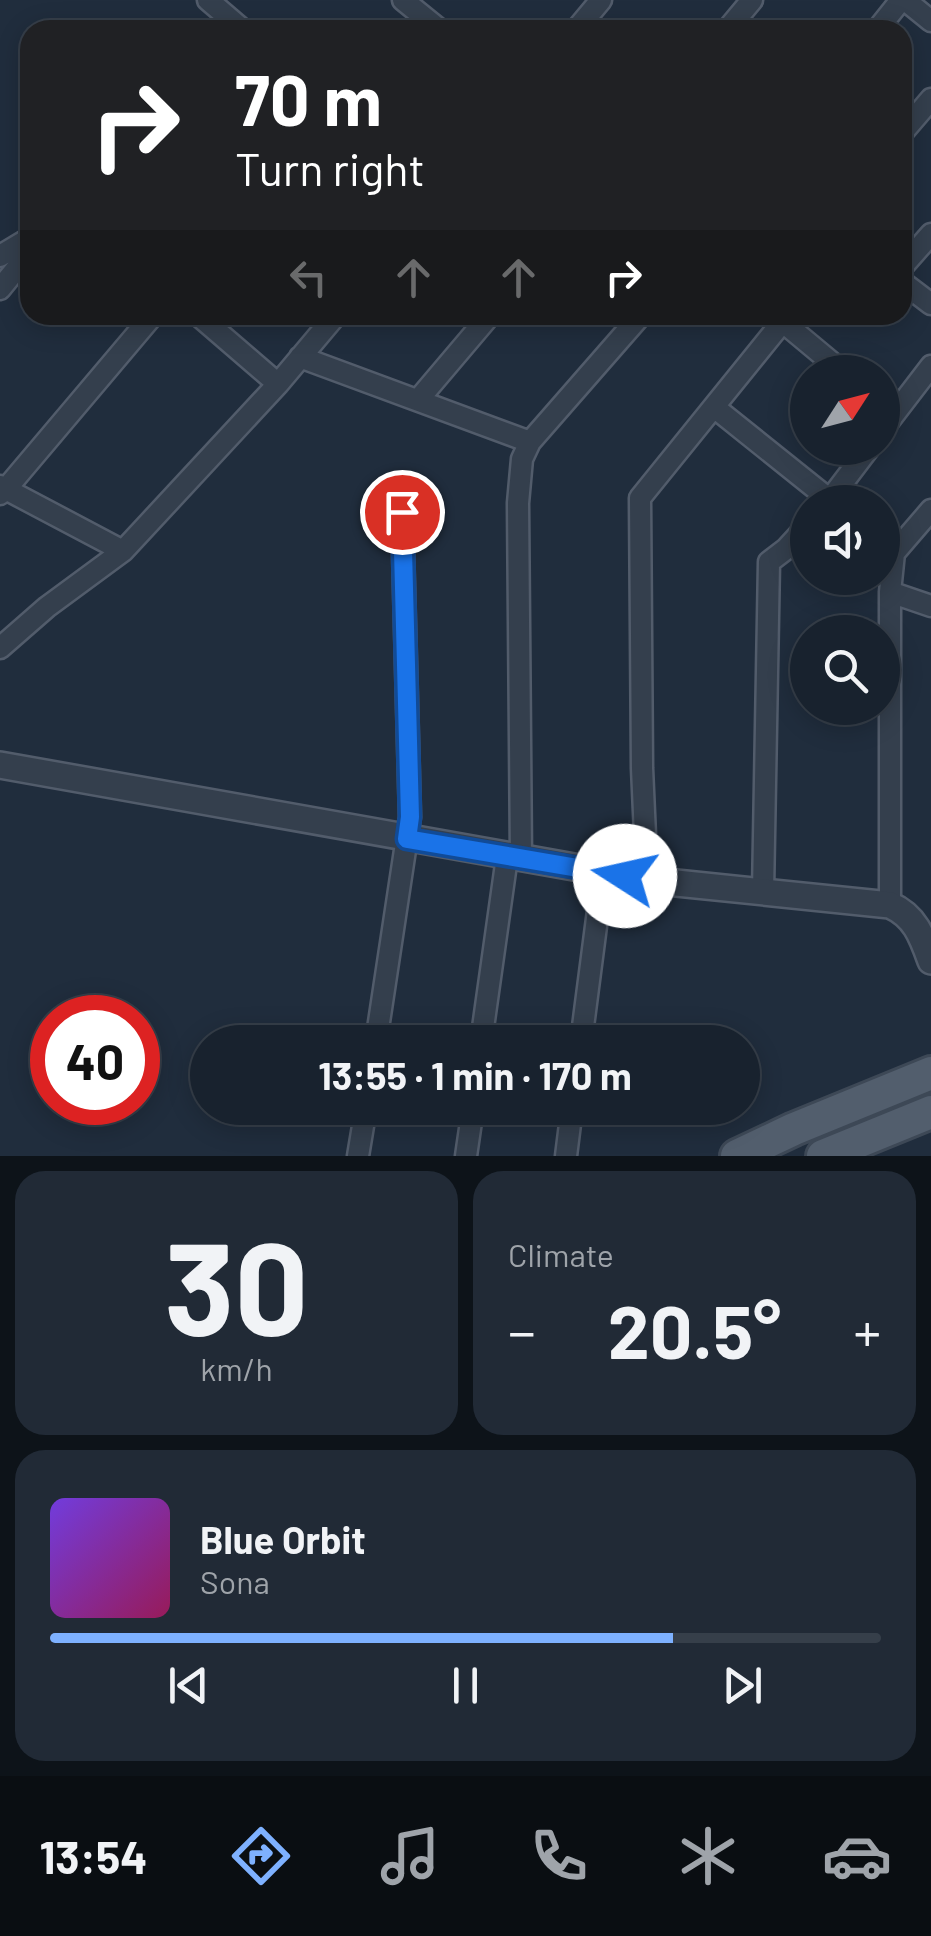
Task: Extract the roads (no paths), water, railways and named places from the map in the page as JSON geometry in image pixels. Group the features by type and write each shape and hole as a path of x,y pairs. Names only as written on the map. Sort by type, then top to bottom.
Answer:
{"main road":[{"path":"737,1156 931,1073"},
{"path":"823,1156 931,1112"}],"street":[{"path":"208,0 231,20"},
{"path":"403,0 428,20"},
{"path":"735,20 752,0"},
{"path":"885,20 902,0 931,21"},
{"path":"912,121 931,99"},
{"path":"912,256 931,234"},
{"path":"0,289 20,264"},
{"path":"123,551 2,490 144,325"},
{"path":"210,325 278,384"},
{"path":"0,648 47,606 123,551 327,325"},
{"path":"418,400 482,325"},
{"path":"485,1025 514,858 518,503 522,460 530,442 632,325"},
{"path":"647,880 640,498 779,325"},
{"path":"793,325 825,355"},
{"path":"300,357 530,442"},
{"path":"900,401 931,366"},
{"path":"714,407 809,485"},
{"path":"841,485 856,465"},
{"path":"900,546 931,510"},
{"path":"379,1025 410,817 402,512"},
{"path":"763,892 770,562 790,545"},
{"path":"890,595 890,905"},
{"path":"899,595 931,606"},
{"path":"0,764 647,880 890,905 922,914 923,938 931,961"},
{"path":"582,1025 602,872"},
{"path":"358,1156 363,1125"},
{"path":"466,1156 470,1125"},
{"path":"566,1156 570,1125"}]}
